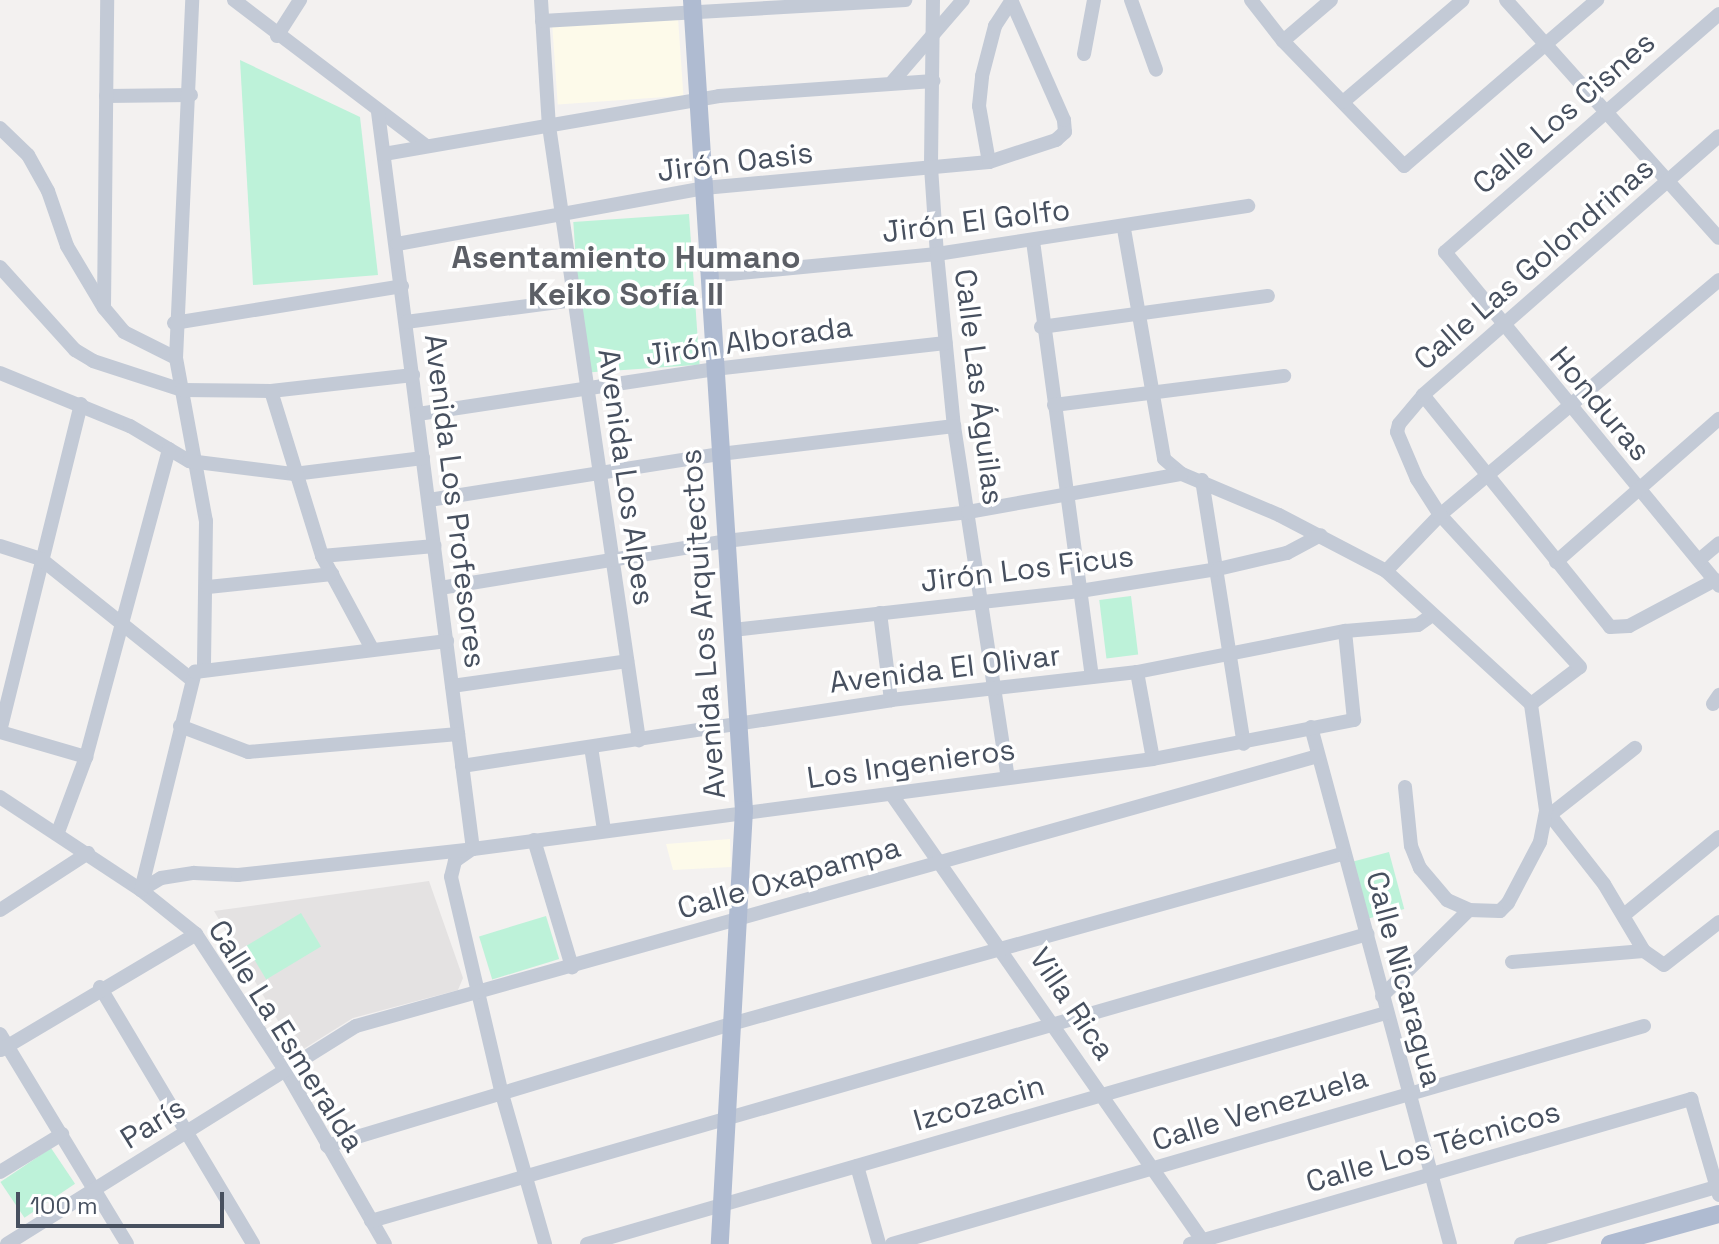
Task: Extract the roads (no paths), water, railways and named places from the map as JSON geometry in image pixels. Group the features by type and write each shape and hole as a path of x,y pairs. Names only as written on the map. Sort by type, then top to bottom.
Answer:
{"main road":[{"name":"Avenida Los Arquitectos","path":"693,6 744,810 720,1244"},
{"path":"1610,1244 1719,1214"}],"street":[{"path":"104,308 107,0"},
{"path":"192,0 191,95 174,323 176,358 206,521 208,587 204,668"},
{"path":"234,0 277,36 426,146"},
{"path":"277,36 300,0"},
{"name":"Avenida Los Alpes","path":"541,0 549,126 639,740"},
{"path":"542,21 693,6 905,0"},
{"name":"Calle Las Águilas","path":"933,0 935,36 931,167 937,254 954,426 997,688 1008,777"},
{"path":"893,81 963,0"},
{"path":"989,162 979,106 982,76 995,26 1011,0"},
{"name":"Jirón Oasis","path":"397,244 562,217 704,188 989,162 1056,140 1065,132 1064,120 1011,0"},
{"path":"1084,54 1094,0"},
{"path":"1131,0 1156,70"},
{"path":"1251,0 1283,41 1404,166 1597,0"},
{"path":"1283,41 1331,0"},
{"path":"1343,102 1463,0"},
{"path":"1506,0 1719,238"},
{"name":"Calle Los Cisnes","path":"1445,252 1719,14"},
{"path":"384,154 699,100 893,81 933,81"},
{"path":"106,96 191,95"},
{"name":"Avenida Los Profesores","path":"378,112 473,849"},
{"path":"0,128 28,155 48,191 67,246 104,308 124,332 176,358"},
{"name":"Calle Las Golondrinas","path":"1440,515 1400,440 1399,424 1423,395 1669,183 1719,136"},
{"name":"Jirón El Golfo","path":"709,276 937,254 1124,229 1248,206"},
{"path":"1124,229 1150,396 1164,459 1182,474 1202,480 1321,535 1386,571 1431,616 1531,704 1549,812 1540,842 1508,903 1500,911 1469,910 1447,900 1420,868 1411,846 1405,787"},
{"path":"1033,241 1041,327 1092,677"},
{"name":"Honduras","path":"1445,252 1570,410 1717,583"},
{"path":"0,267 75,350 93,361 182,390 271,391 413,375"},
{"path":"1386,571 1440,515 1570,410 1719,280"},
{"path":"174,323 402,286"},
{"path":"1041,327 1137,310 1268,296"},
{"path":"406,322 574,300"},
{"name":"Jirón Alborada","path":"418,414 587,391 714,369 946,343"},
{"path":"0,373 81,404 195,459 294,474 423,458"},
{"path":"1054,405 1150,396 1284,376"},
{"path":"271,391 294,474 322,556 371,647"},
{"path":"1423,395 1489,474 1602,621 1620,629 1717,583"},
{"path":"81,404 0,732 86,757"},
{"path":"1556,562 1719,419"},
{"path":"429,500 720,454 954,426"},
{"path":"58,832 86,757 169,449"},
{"path":"440,588 726,541 968,512 1182,474"},
{"path":"1202,480 1244,744"},
{"path":"1440,515 1580,667 1531,704"},
{"name":"Jirón Los Ficus","path":"733,630 1080,591 1218,569 1287,553 1321,535"},
{"path":"1699,560 1719,543"},
{"path":"0,546 41,559 120,626 191,679"},
{"path":"322,556 435,546"},
{"path":"208,587 332,574"},
{"path":"880,613 891,700"},
{"name":"Avenida El Olivar","path":"462,766 891,700 1137,672 1345,631 1418,625 1431,616"},
{"name":"Los Ingenieros","path":"141,890 161,878 194,873 238,875 473,849 744,810 892,795 1244,744 1354,720 1345,631"},
{"path":"141,890 191,679 204,668 371,647 447,641"},
{"path":"452,686 627,661"},
{"path":"1137,672 1153,759"},
{"path":"180,726 248,752 458,734"},
{"name":"Calle Nicaragua","path":"1311,727 1342,854 1367,934 1450,1244"},
{"path":"591,747 604,830"},
{"path":"1549,812 1635,748"},
{"name":"Calle Oxapampa","path":"287,1073 356,1026 1318,756"},
{"name":"Villa Rica","path":"892,795 1003,949 1154,1169 1199,1243"},
{"name":"Calle La Esmeralda","path":"0,797 58,832 141,890 196,934 287,1073 385,1244"},
{"path":"1549,812 1624,915 1644,951 1664,965 1719,922"},
{"path":"1624,915 1719,837"},
{"path":"534,840 572,967"},
{"path":"473,849 455,861 451,877 502,1094 545,1244"},
{"path":"3,905 88,853"},
{"path":"327,1146 731,1024 1342,854"},
{"path":"1382,996 1469,910"},
{"path":"127,1244 62,1134 2,1044 196,934"},
{"path":"371,1221 1367,934"},
{"path":"1512,962 1644,951"},
{"path":"100,987 253,1244"},
{"name":"Izcozacin","path":"587,1244 1386,1013"},
{"name":"Calle Venezuela","path":"892,1244 1644,1026"},
{"name":"París","path":"7,1244 287,1073"},
{"name":"Calle Los Técnicos","path":"1199,1243 1691,1099 1718,1189"},
{"path":"0,1172 62,1134"},
{"path":"857,1166 879,1244"},
{"path":"1521,1244 1718,1189"}],"district":[{"name":"Asentamiento Humano Keiko Sofía II","path":"626,276"}]}
